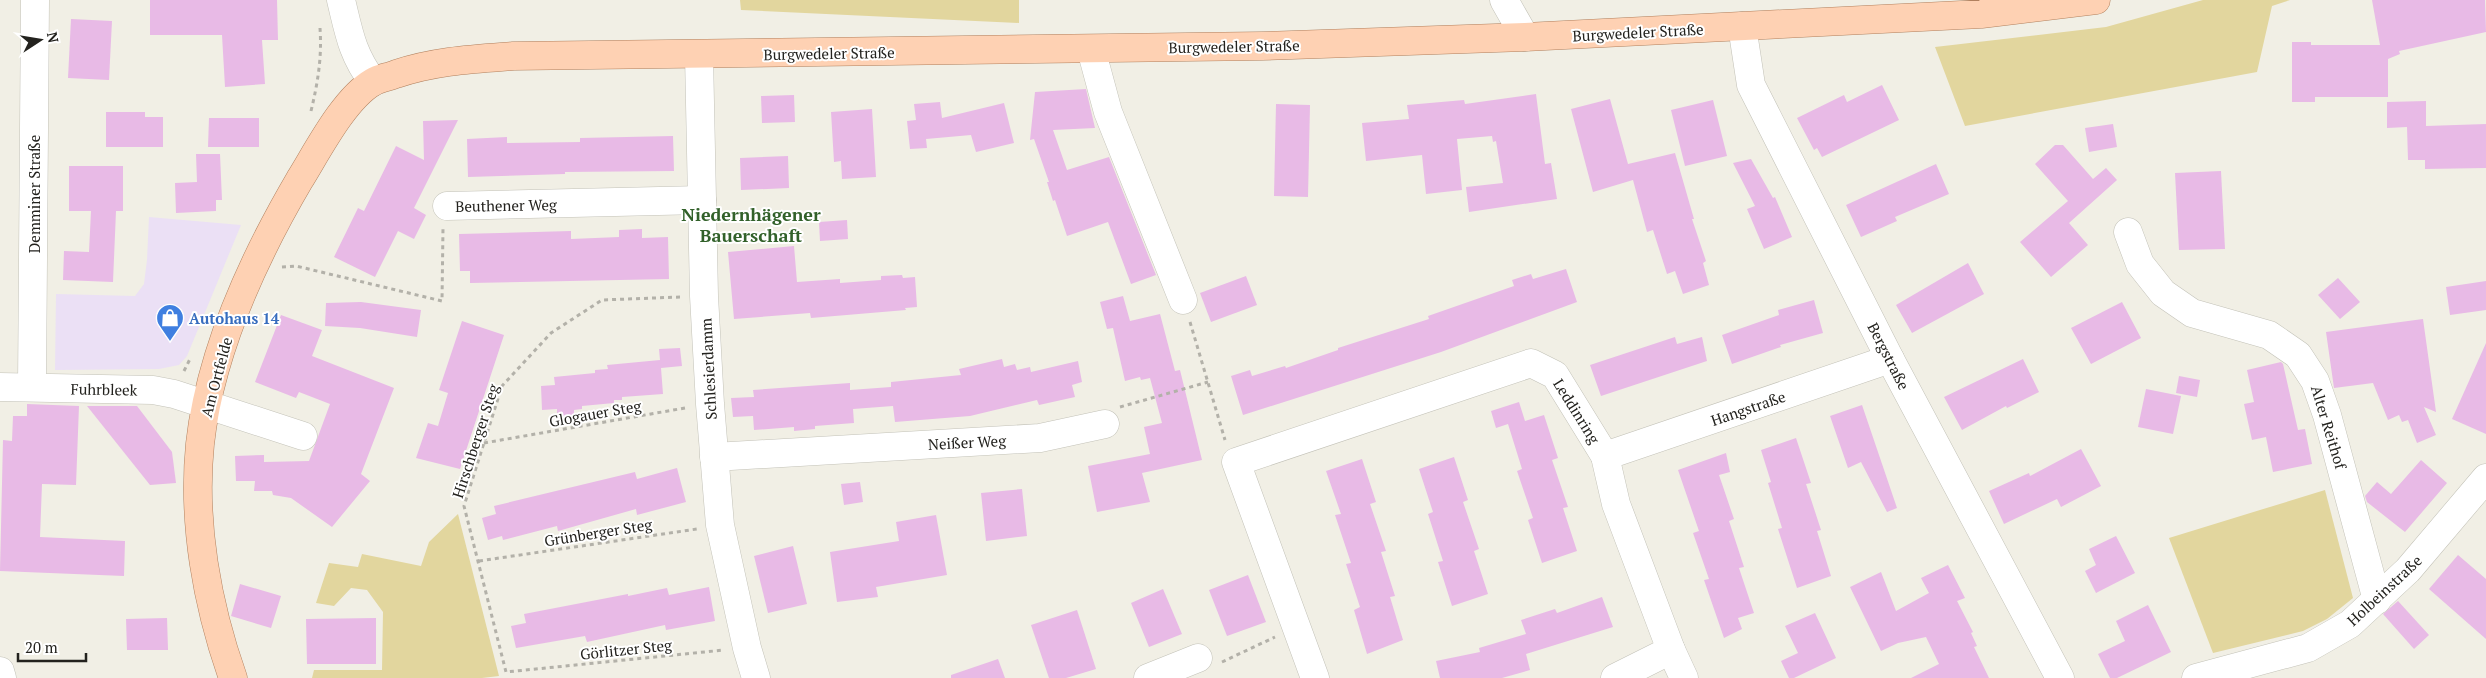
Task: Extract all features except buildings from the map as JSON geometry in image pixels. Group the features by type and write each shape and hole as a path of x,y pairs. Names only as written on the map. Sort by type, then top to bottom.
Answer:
{"main road":[{"name":"Burgwedeler Straße","path":"373,82 416,67 463,60 513,56 1262,46 1525,37 1981,14 2096,0"},
{"name":"Am Ortfelde","path":"233,678 220,640 208,590 202,535 198,490 200,446 206,406 225,339 253,269 292,194 326,136 346,107 373,82"}],"street":[{"name":"Demminer Straße","path":"32,387 35,0"},
{"path":"341,0 359,63 373,82"},
{"path":"1504,0 1525,37"},
{"name":"Bergstraße","path":"1742,26 1751,85 1890,359 2060,678"},
{"path":"1091,49 1108,112 1183,300"},
{"name":"Schlesierdamm","path":"699,55 704,296 710,404 720,525 747,648 756,678"},
{"name":"Beuthener Weg","path":"447,206 702,200"},
{"name":"Alter Reithof","path":"2128,232 2140,264 2163,293 2192,313 2269,335 2298,356 2315,381 2327,415 2377,600"},
{"name":"Hangstraße","path":"1605,456 1890,359"},
{"name":"Leddinring","path":"1236,462 1531,363 1554,375 1605,456 1616,504 1671,650 1684,678"},
{"name":"Fuhrbleek","path":"0,387 153,390 174,394 206,406 303,436"},
{"name":"Neißer Weg","path":"714,456 1040,438 1105,424"},
{"path":"1236,462 1315,678"},
{"name":"Holbeinstraße","path":"2196,678 2308,648 2350,624 2377,600 2433,542 2486,478"},
{"path":"1615,678 1671,650"},
{"path":"1148,678 1198,658"},
{"path":"0,671 2,678"}],"path":[{"name":"Beuthener Weg","path":"253,269 296,266 442,301 444,214 447,206"},
{"name":"Hirschberger Steg","path":"506,672 464,506 502,386 551,333 602,300 704,296"},
{"path":"1183,300 1222,434 1236,462"},
{"path":"1105,424 1121,405 1208,382"},
{"name":"Glogauer Steg","path":"484,443 710,404"},
{"name":"Grünberger Steg","path":"479,561 720,525"},
{"path":"1198,658 1212,667 1296,627"},
{"name":"Görlitzer Steg","path":"506,672 747,648"}],"shaded area":[{"path":"740,0 1019,0 1019,23 741,10"},
{"path":"2203,0 2290,0 2272,6 2257,72 1965,126 1935,47 2106,27"},
{"name":"Autohaus 14","path":"149,217 241,225 187,356 179,365 159,369 55,370 56,294 135,296 144,284"},
{"path":"2325,490 2353,598 2327,619 2303,631 2213,653 2169,538"},
{"path":"458,514 499,676 482,678 312,678 314,670 382,670 383,612 367,590 351,588 334,606 316,603 329,563 358,567 362,554 421,566 429,542"}],"place":[{"name":"Autohaus 14","path":"170,342"}],"district":[{"name":"Niedernhägener Bauerschaft","path":"751,224"}]}
